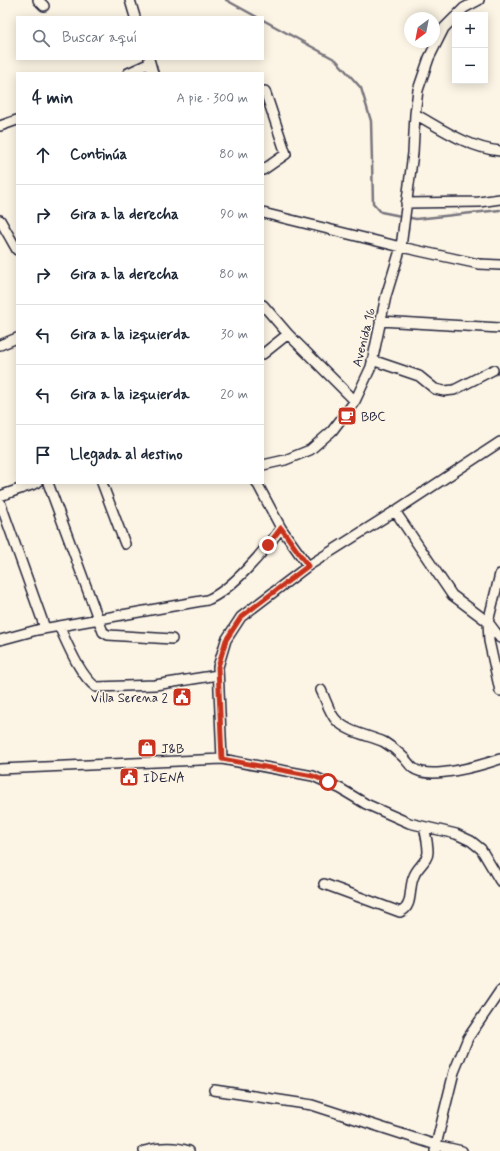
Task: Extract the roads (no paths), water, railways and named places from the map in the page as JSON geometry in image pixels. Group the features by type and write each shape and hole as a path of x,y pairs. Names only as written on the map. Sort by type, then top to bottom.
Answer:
{"street":[{"path":"130,0 135,16"},
{"path":"460,12 464,8 479,0"},
{"path":"452,20 444,28 429,58 418,90 413,153 406,207 479,202 500,199"},
{"path":"130,72 149,61 153,72"},
{"path":"264,169 286,154 265,91"},
{"path":"415,114 468,143 486,150 500,151"},
{"path":"0,126 16,120"},
{"name":"Avenida 16","path":"264,465 285,460 310,450 332,431 355,401 372,360 380,321 401,247 406,207"},
{"path":"264,213 401,247 479,264 500,265"},
{"path":"0,220 16,247"},
{"path":"264,306 288,334 355,401"},
{"path":"380,321 500,328"},
{"path":"264,353 288,334"},
{"path":"0,345 16,338"},
{"path":"372,360 419,376 435,389 444,391 454,390 493,370"},
{"path":"222,759 218,667 226,640 241,617 308,566 500,442"},
{"path":"0,496 34,484"},
{"path":"48,484 103,632 108,635 172,639"},
{"path":"102,484 125,544"},
{"path":"258,484 281,528 308,566"},
{"path":"0,502 45,628"},
{"path":"395,511 452,595 488,622 500,638"},
{"path":"0,640 45,628 207,600 217,596 250,566 281,528"},
{"path":"500,574 488,622 489,641 500,691"},
{"path":"59,626 83,673 90,683 96,686 155,685 218,675"},
{"path":"321,690 335,719 344,726 384,742 401,754 414,769 423,772 435,773 475,767 500,759"},
{"path":"0,769 222,759 313,776 341,789 366,804 409,823 456,834 471,841 481,849 500,881"},
{"path":"324,884 400,912 405,910 408,906 413,877 428,853 424,827"},
{"path":"435,1148 454,1072 468,1038 500,991"},
{"path":"214,1090 312,1105 435,1148 462,1151"},
{"path":"144,1151 167,1147 181,1148 189,1151"}],"waterway":[{"path":"226,0 255,16"},
{"path":"264,21 336,60 361,88 371,121 373,203 381,212 416,219 500,210"}],"place":[{"name":"BBC","path":"347,416"},
{"name":"Villa Serena 2","path":"182,697"},
{"name":"J&B","path":"147,748"},
{"name":"IDENA","path":"129,777"}]}
